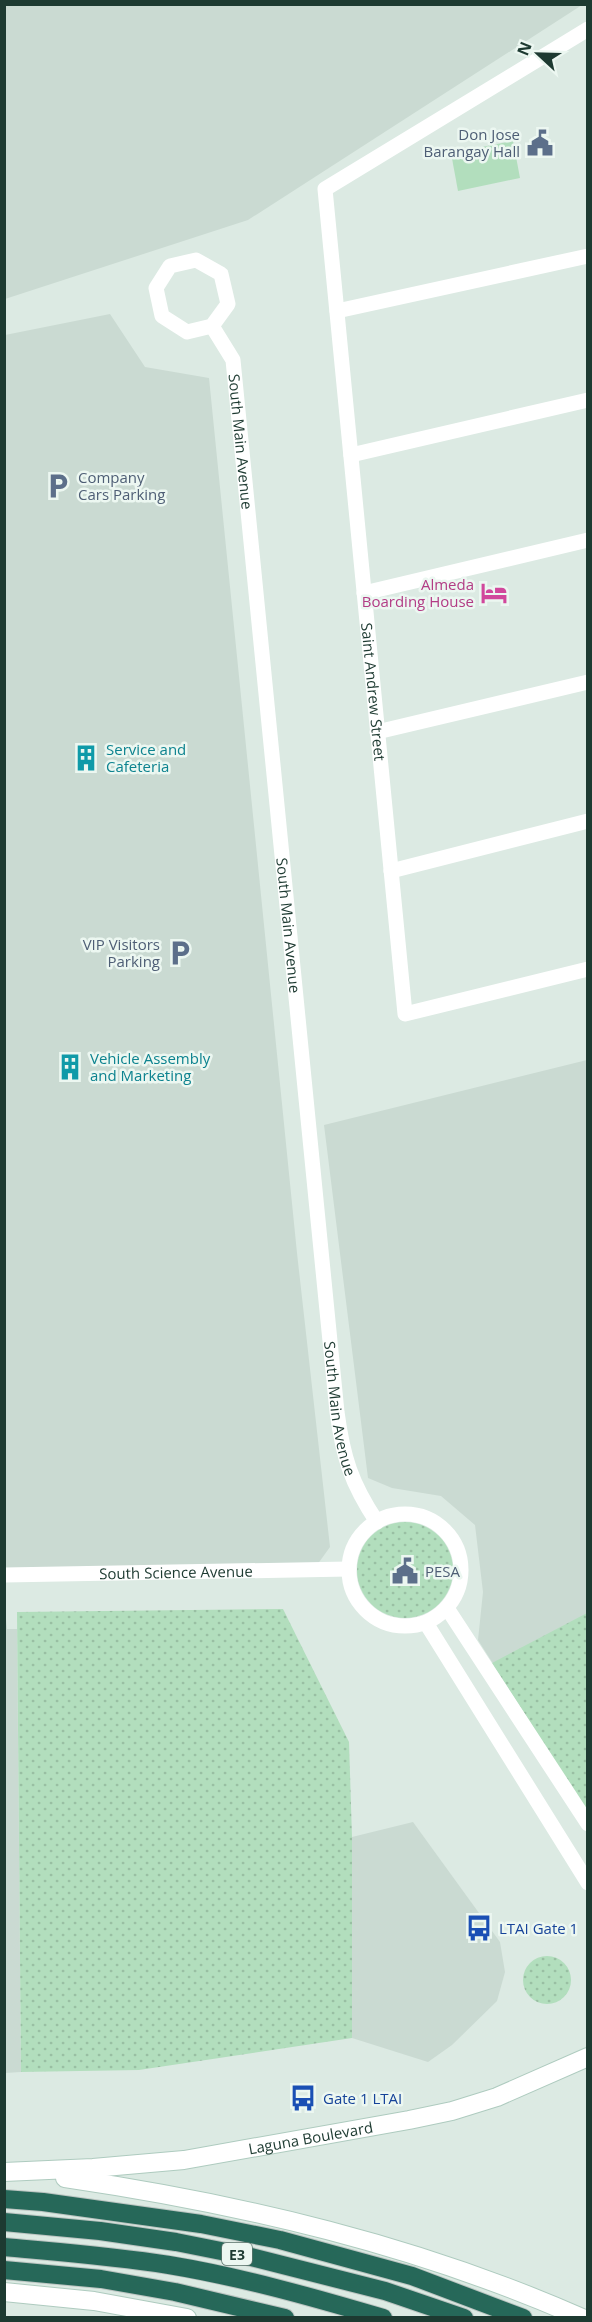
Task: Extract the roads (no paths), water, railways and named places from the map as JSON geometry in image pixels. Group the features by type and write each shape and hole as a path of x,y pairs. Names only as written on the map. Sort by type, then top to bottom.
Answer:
{"highway":[{"path":"4,2199 43,2202 201,2224 280,2240 412,2276 523,2318"},
{"name":"E3","path":"4,2222 100,2231 240,2254 385,2291 464,2318"},
{"name":"E3","path":"4,2247 97,2255 170,2265 244,2280 383,2318"},
{"path":"4,2270 101,2279 175,2292 285,2318"}],"main road":[{"name":"Laguna Boulevard","path":"4,2172 184,2160 409,2120 452,2111 497,2097 544,2078 588,2056"},
{"name":"Laguna Boulevard","path":"24,2172 182,2197 343,2233 480,2276 582,2318"},
{"path":"4,2292 94,2301 187,2318"}],"street":[{"name":"Saint Andrew Street","path":"588,29 325,189 405,1014 588,969"},
{"path":"337,311 588,256"},
{"path":"196,260 221,274 228,304 212,326 187,332 162,316 156,288 170,266 196,260"},
{"name":"South Main Avenue","path":"212,326 233,360 337,1412 351,1476 377,1522"},
{"path":"351,455 588,400"},
{"path":"364,593 588,540"},
{"path":"377,732 588,682"},
{"path":"391,871 588,821"},
{"path":"399,1514 415,1514 431,1519 449,1534 457,1548 462,1571 458,1590 447,1608 426,1623 399,1626 386,1623 363,1608 355,1596 349,1569 355,1545 367,1529 377,1522 399,1514"},
{"name":"South Science Avenue","path":"4,1575 349,1569"},
{"path":"447,1608 588,1824"},
{"path":"426,1623 588,1883"}],"place":[{"name":"Don Jose Barangay Hall","path":"540,143"},
{"name":"Company Cars Parking","path":"58,486"},
{"name":"Almeda Boarding House","path":"494,593"},
{"name":"Service and Cafeteria","path":"86,758"},
{"name":"VIP Visitors Parking","path":"180,953"},
{"name":"Vehicle Assembly and Marketing","path":"70,1067"},
{"name":"PESA","path":"405,1571"},
{"name":"LTAI Gate 1","path":"479,1928"},
{"name":"Gate 1 LTAI","path":"303,2098"}]}
